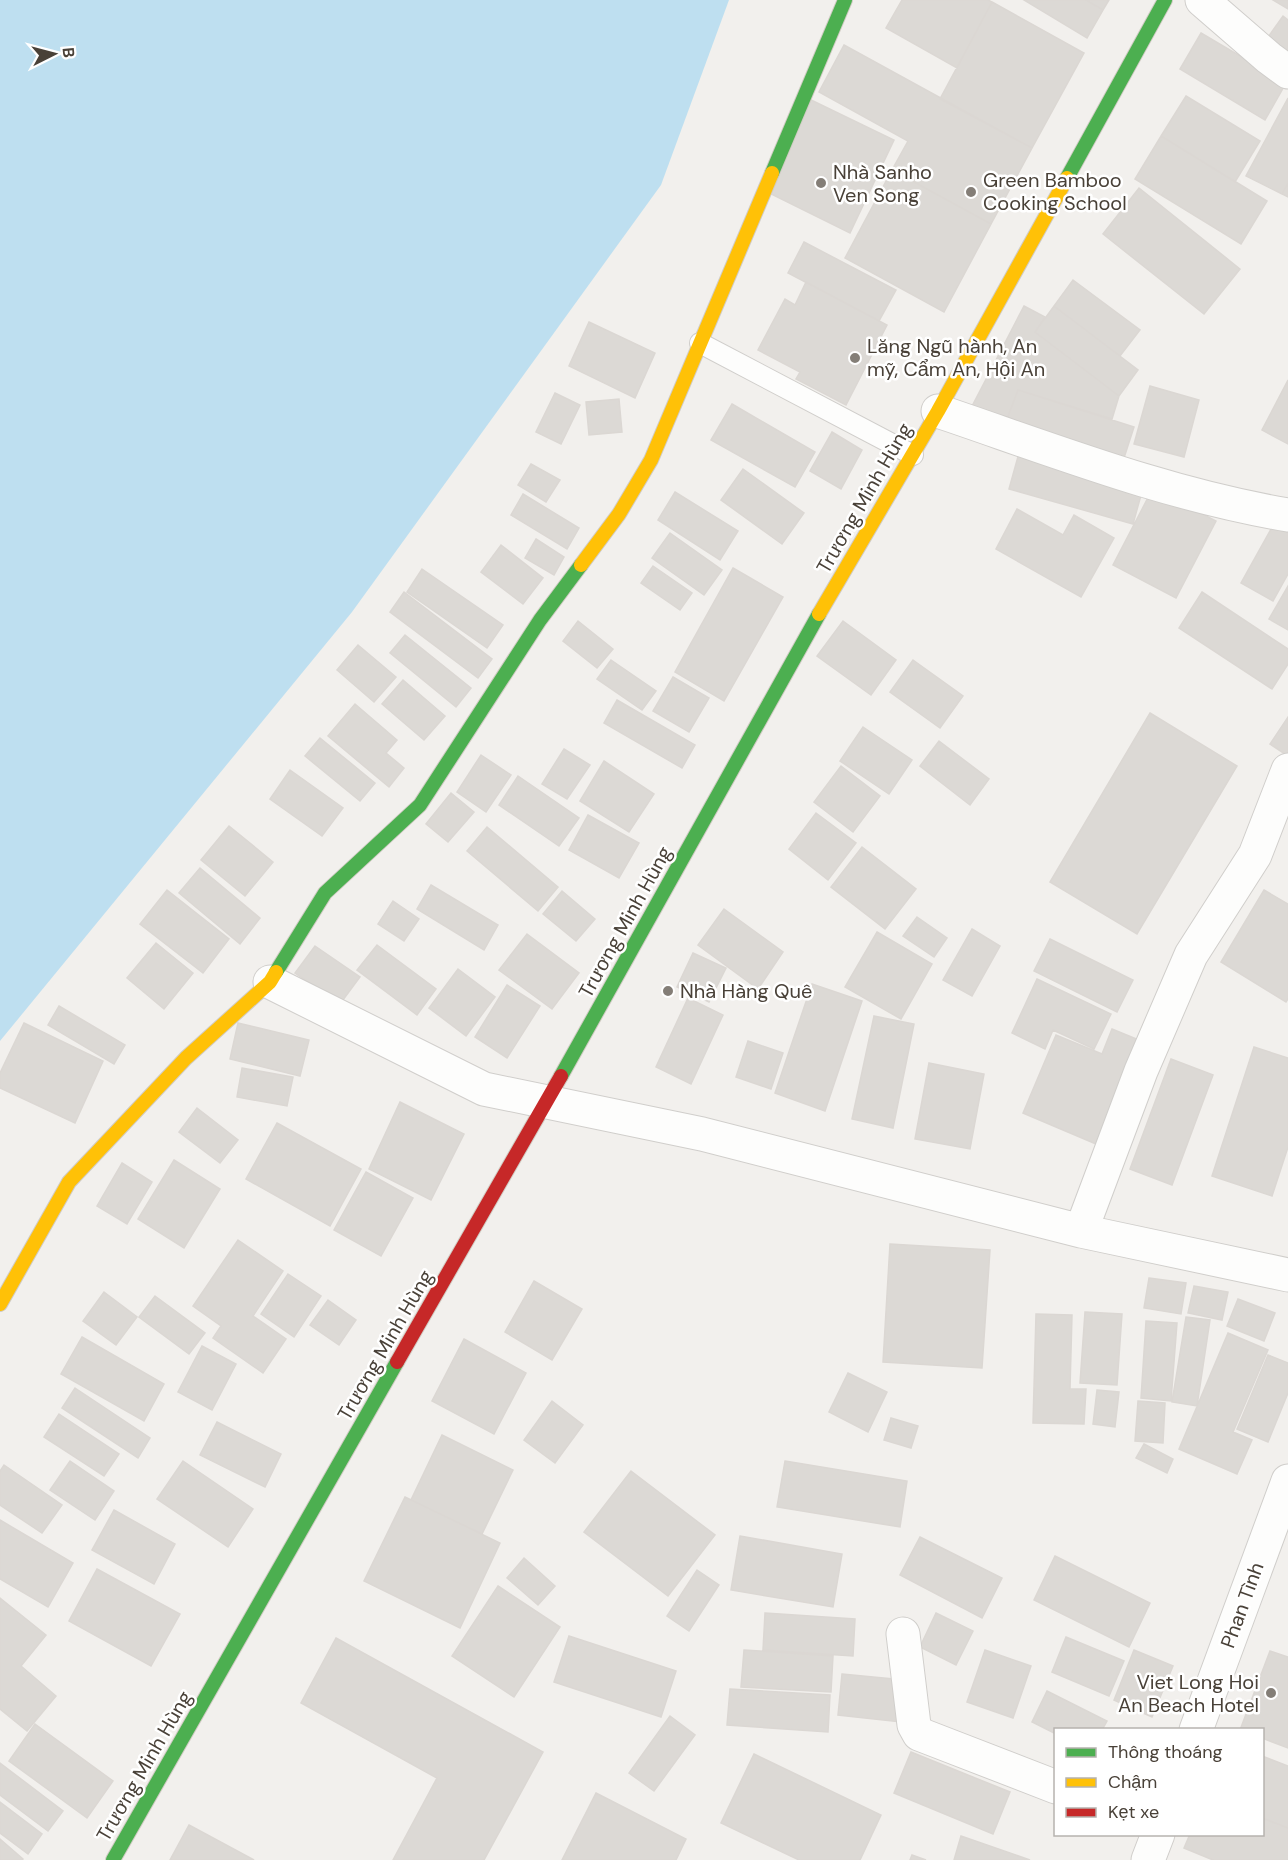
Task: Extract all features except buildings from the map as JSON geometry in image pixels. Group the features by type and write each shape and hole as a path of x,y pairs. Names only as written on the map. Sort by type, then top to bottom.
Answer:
{"street":[{"path":"0,1304 69,1182 186,1058 270,981 325,893 420,805 540,620 619,514 651,460 845,0"},
{"name":"Trương Minh Hùng","path":"113,1860 547,1101 828,597 938,411 1166,0"},
{"path":"1202,0 1288,72"},
{"path":"938,411 1164,487 1288,515"},
{"path":"1081,1230 1141,1071 1191,955 1255,855 1288,770"},
{"path":"270,981 484,1089 702,1134 1081,1230 1288,1275"},
{"name":"Phan Tình","path":"1197,1728 1288,1481"},
{"path":"903,1634 914,1725 920,1734 1054,1787"},
{"path":"1148,1860 1157,1836"}],"lane":[{"path":"700,342 913,455"}],"water":[{"path":"0,0 729,0 661,185 352,612 0,1041"}],"traffic: fast":[{"path":"772,173 845,0"},
{"path":"1067,178 1165,0"},
{"path":"276,972 325,893 420,805 540,620 581,565"},
{"path":"561,1076 819,614"},
{"path":"113,1860 397,1362"}],"traffic: slow":[{"path":"581,565 619,514 651,460 772,173"},
{"path":"819,614 938,411 1067,178"},
{"path":"0,1304 69,1182 186,1058 270,982 276,972"}],"traffic: jam":[{"path":"397,1362 561,1076"}],"place":[{"name":"Nhà Sanho Ven Song","path":"821,183"},
{"name":"Green Bamboo Cooking School","path":"971,192"},
{"name":"Lăng Ngũ hành, An mỹ, Cẩm An, Hội An","path":"855,358"},
{"name":"Nhà Hàng Quê","path":"668,991"},
{"name":"Viet Long Hoi An Beach Hotel","path":"1271,1693"}]}
